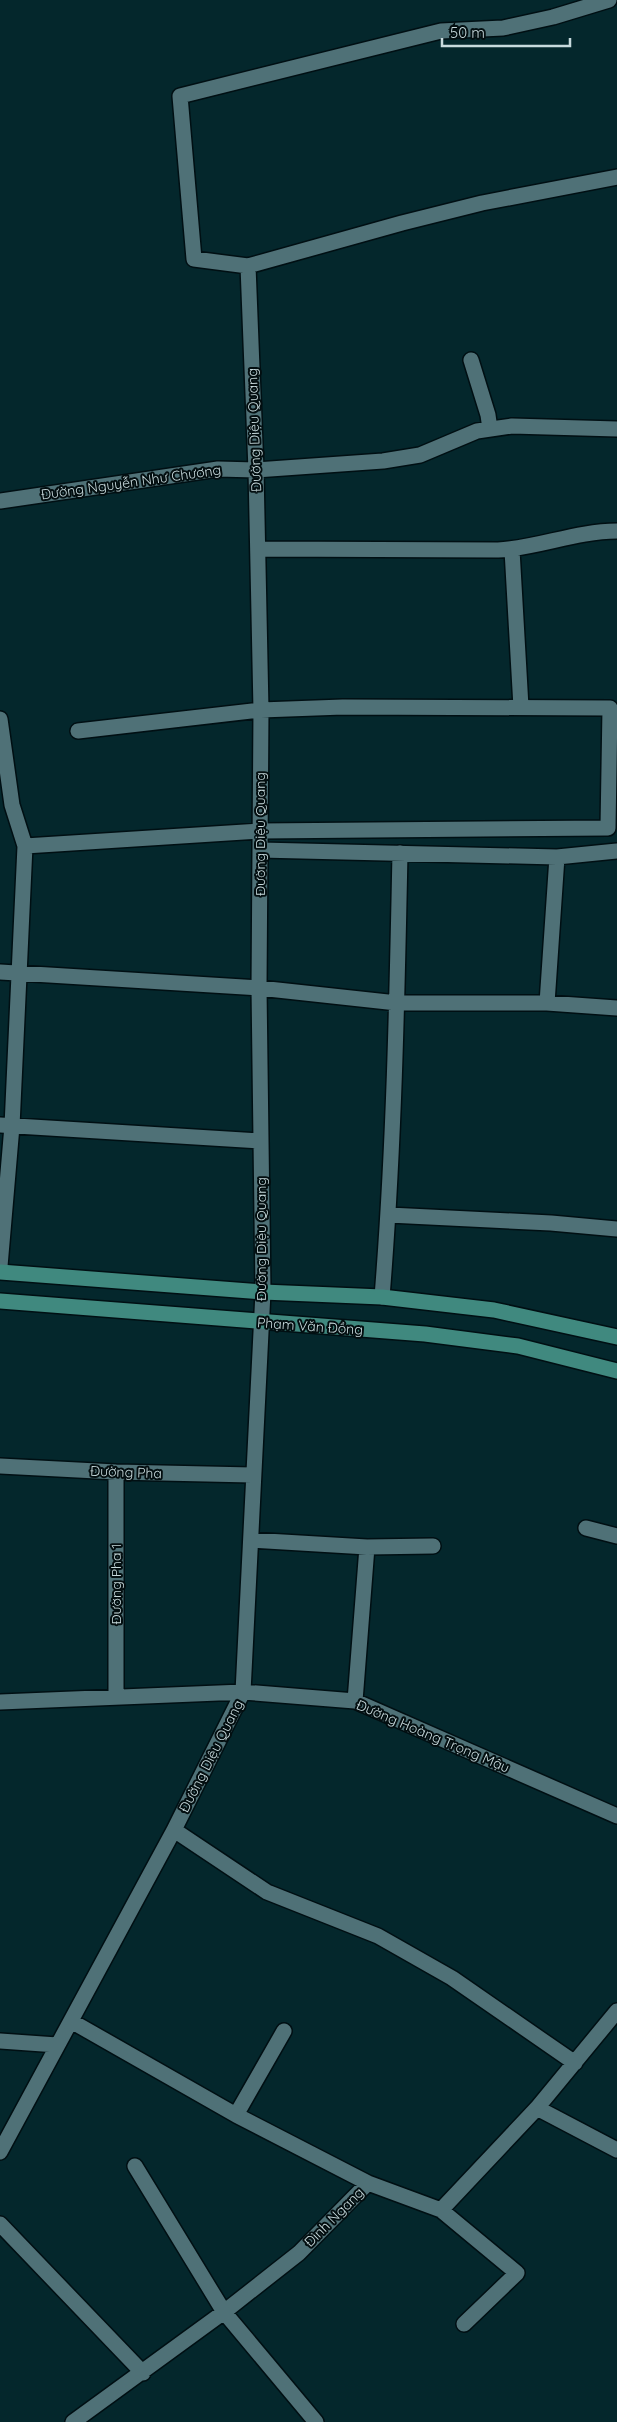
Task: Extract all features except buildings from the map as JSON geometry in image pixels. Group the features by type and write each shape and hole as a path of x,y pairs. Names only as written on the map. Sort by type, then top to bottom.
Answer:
{"main road":[{"path":"0,1272 263,1292 382,1297 494,1310 617,1337"},
{"name":"Phạm Văn Đồng","path":"0,1301 425,1334 518,1346 617,1371"}],"street":[{"path":"609,0 553,17 503,28 441,31 180,96 194,259 248,266 446,212 617,177"},
{"name":"Đường Diệu Quang","path":"0,2152 174,1830 243,1692 251,1540 252,1475 263,1292 259,988 261,710 256,470 248,266"},
{"path":"471,360 488,415 490,429"},
{"name":"Đường Nguyễn Như Chương","path":"0,500 218,469 256,470 383,461 420,456 478,431 512,426 617,428"},
{"path":"258,549 512,550 565,537 617,531"},
{"path":"512,550 521,707"},
{"path":"25,846 260,831 608,828 613,717 610,708 343,707 261,710 78,731"},
{"path":"0,719 6,805 25,846 19,973 6,1126 0,1266"},
{"path":"260,850 557,857 617,852"},
{"path":"382,1297 389,1215 397,1003 400,853"},
{"path":"547,1003 557,857"},
{"path":"0,972 259,988 397,1003 547,1003 617,1008"},
{"path":"6,1126 261,1141"},
{"path":"389,1215 551,1223 617,1229"},
{"name":"Đường Pha","path":"0,1466 116,1472 252,1475"},
{"name":"Đường Pha 1","path":"116,1472 116,1696"},
{"path":"586,1528 617,1536"},
{"path":"251,1540 367,1547 433,1546"},
{"path":"355,1701 367,1547"},
{"name":"Đường Hoàng Trọng Mậu","path":"0,1702 243,1692 355,1701 617,1816"},
{"path":"174,1830 267,1892 378,1936 452,1978 575,2063"},
{"path":"441,2210 537,2108 617,2011"},
{"path":"71,2021 236,2115 368,2183"},
{"path":"236,2115 284,2031"},
{"path":"0,2042 57,2045"},
{"path":"537,2108 617,2150"},
{"path":"135,2166 224,2312 316,2422"},
{"name":"Đình Ngang","path":"73,2422 143,2373 298,2253 368,2183 441,2210 517,2273 464,2324"},
{"path":"0,2224 143,2373"}]}
